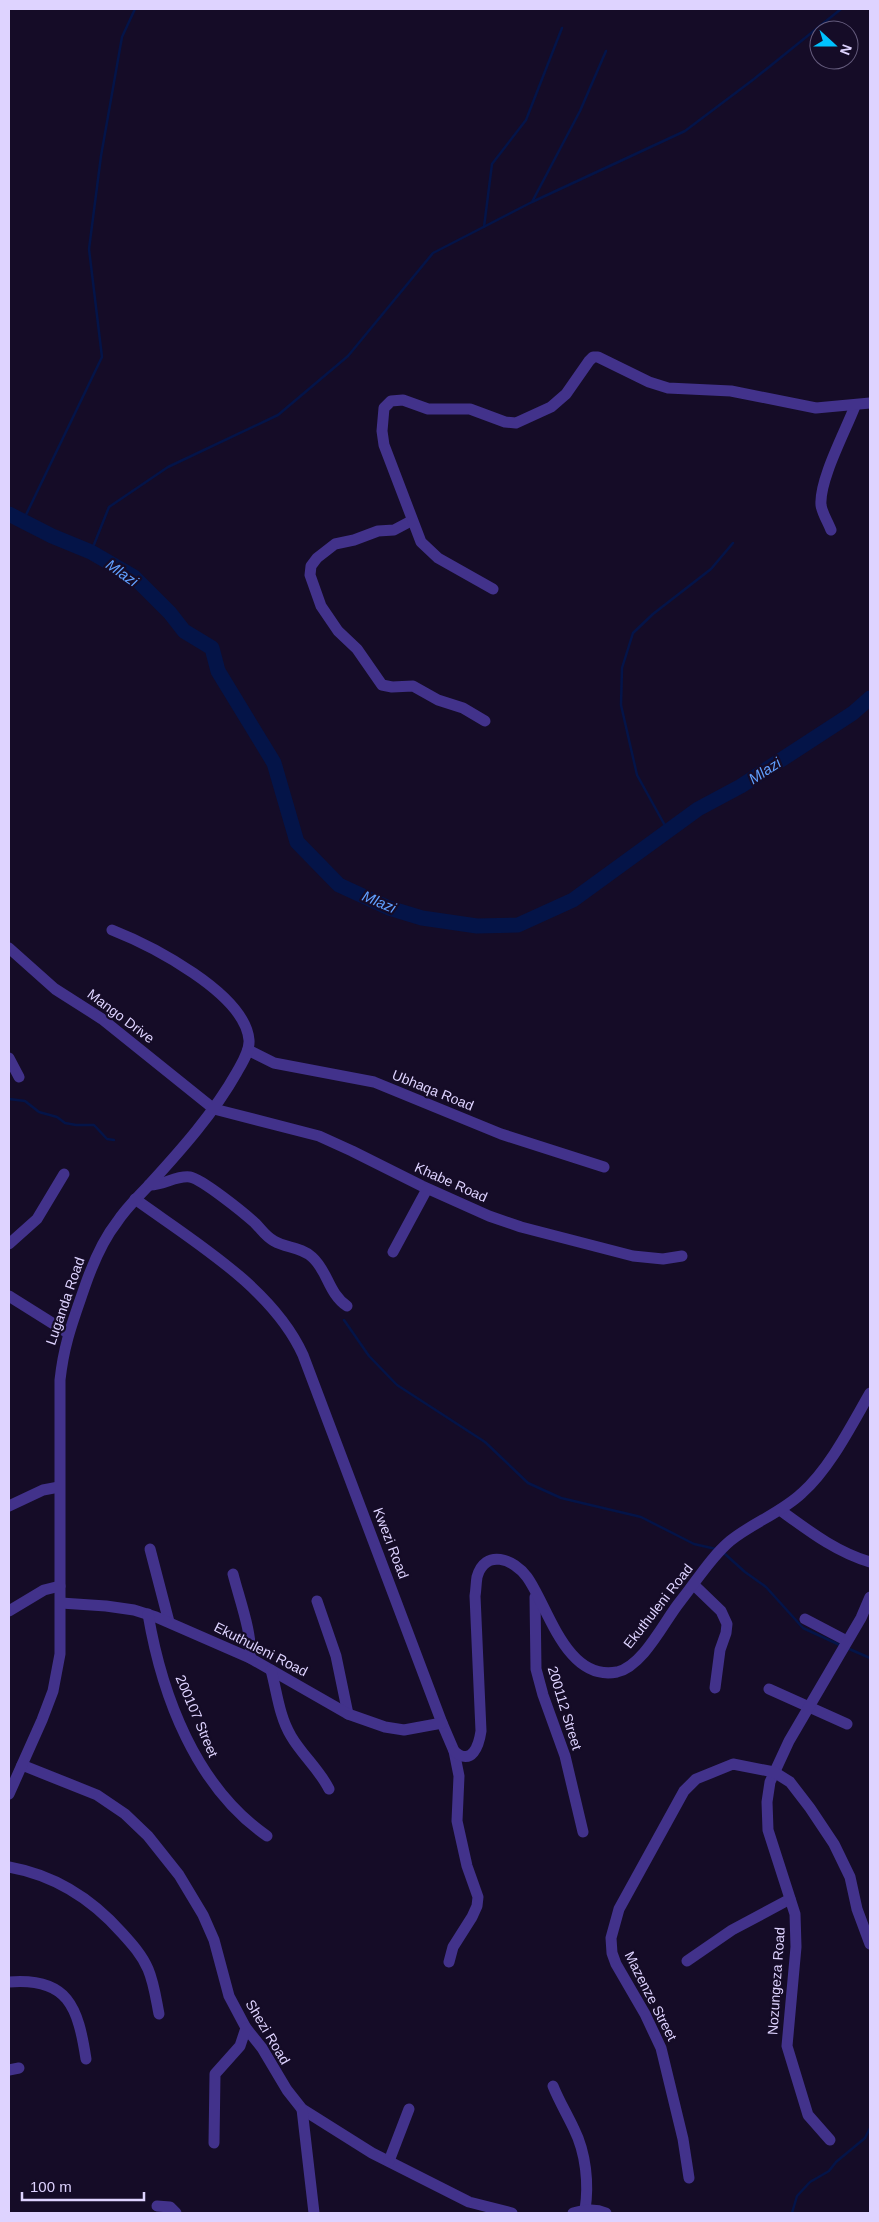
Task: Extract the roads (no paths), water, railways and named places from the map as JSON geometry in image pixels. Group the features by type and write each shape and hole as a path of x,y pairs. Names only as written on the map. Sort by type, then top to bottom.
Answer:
{"street":[{"path":"493,590 429,551 421,542 382,438 382,415 387,404 391,401 403,400 428,409 470,409 505,422 516,423 551,407 570,390 593,357 603,358 658,386 668,388 731,391 816,408 855,406 870,403"},
{"path":"831,530 822,508 821,498 832,461 855,406"},
{"path":"412,520 394,530 378,531 354,540 335,544 317,558 311,566 310,575 314,591 328,618 357,648 382,685 392,687 413,686 438,700 463,708 486,721"},
{"path":"112,930 160,952 213,987 240,1018 249,1040 248,1050"},
{"name":"Mango Drive","path":"9,948 56,989 102,1019 214,1109"},
{"name":"Luganda Road","path":"9,1794 33,1743 53,1691 60,1654 60,1380 68,1333 93,1262 116,1222 214,1109 248,1050"},
{"name":"Ubhaqa Road","path":"248,1050 282,1065 374,1082 501,1134 604,1167"},
{"path":"9,1058 19,1077"},
{"name":"Khabe Road","path":"214,1109 318,1136 427,1189 489,1216 558,1237 651,1259 672,1259 682,1256"},
{"path":"9,1244 37,1219 64,1174"},
{"path":"149,1185 158,1186 182,1177 191,1177 199,1181 236,1208 275,1242 294,1247 314,1258 333,1292 347,1306"},
{"path":"393,1252 427,1189"},
{"name":"Kwezi Road","path":"135,1199 199,1245 253,1288 276,1311 296,1338 454,1751 459,1776 457,1821 466,1866 478,1897 477,1906 472,1918 453,1947 449,1962"},
{"path":"9,1296 68,1333"},
{"name":"Ekuthuleni Road","path":"454,1751 463,1756 468,1756 477,1749 480,1742 475,1596 477,1576 483,1566 490,1561 498,1559 515,1563 527,1577 564,1645 582,1663 603,1672 618,1672 632,1664 649,1646 710,1561 729,1542 802,1494 818,1477 870,1393"},
{"path":"9,1506 43,1490 59,1487"},
{"path":"780,1510 826,1543 870,1562"},
{"path":"150,1549 169,1622"},
{"path":"233,1574 249,1636 250,1658"},
{"path":"694,1585 721,1611 726,1624 726,1633 720,1650 715,1688"},
{"path":"9,1611 44,1590 60,1586"},
{"name":"200112 Street","path":"535,1592 536,1670 542,1695 565,1756 583,1832"},
{"name":"Nozungeza Road","path":"830,2140 808,2115 788,2046 796,1947 795,1914 768,1830 766,1802 774,1772 807,1707 861,1618 870,1597"},
{"path":"317,1601 336,1656 348,1714"},
{"name":"Ekuthuleni Road","path":"61,1603 134,1610 169,1622 250,1658 348,1714 385,1727 404,1730 442,1723"},
{"name":"200107 Street","path":"148,1614 162,1673 188,1742 199,1763 238,1812 267,1836"},
{"path":"805,1619 847,1641"},
{"path":"271,1670 284,1723 297,1746 316,1767 330,1789"},
{"path":"768,1689 807,1707 833,1716 847,1724"},
{"name":"Mazenze Street","path":"689,2178 683,2139 661,2048 645,2014 616,1964 612,1953 613,1927 619,1909 668,1818 684,1791 696,1779 733,1764 774,1772"},
{"name":"Shezi Road","path":"22,1765 97,1795 124,1814 148,1836 179,1875 203,1915 214,1940 229,1996 246,2028 262,2048 287,2090 302,2110 470,2208 512,2213"},
{"path":"774,1772 790,1782 834,1844 850,1878 857,1909 870,1944"},
{"path":"9,1867 26,1870 51,1879 75,1891 113,1924 140,1954 149,1971 159,2014"},
{"path":"687,1961 732,1930 790,1899"},
{"path":"9,1982 38,1982 52,1987 64,1995 77,2018 86,2059"},
{"path":"214,2142 215,2074 240,2046 246,2028"},
{"path":"553,2086 563,2110 574,2129 581,2150 587,2180 585,2210"},
{"path":"389,2161 409,2108"},
{"path":"302,2110 314,2213"},
{"path":"158,2206 170,2207 176,2213"},
{"path":"573,2213 585,2210 598,2210 606,2213"}],"waterway":[{"path":"23,521 102,357 89,249 101,156 122,37 135,9"},
{"path":"91,552 109,507 168,467 278,415 348,356 433,253 532,202 685,131 754,79 841,9"},
{"path":"484,227 492,164 526,120 562,28"},
{"path":"532,202 580,111 606,51"},
{"name":"Mlazi","path":"9,514 52,536 91,552 134,577 170,613 184,631 212,648 218,671 274,763 297,842 339,885 389,908 422,918 477,926 518,925 573,900 698,809 741,786 853,713 870,698"},
{"path":"668,831 637,775 621,705 622,668 633,633 653,614 711,569 733,543"},
{"path":"9,1099 25,1101 39,1112 57,1117 65,1123 94,1125 107,1139 114,1140"},
{"path":"344,1320 369,1356 397,1385 485,1442 528,1483 561,1498 641,1517 694,1544 716,1549"},
{"path":"725,1554 766,1587 803,1628 842,1646"},
{"path":"847,1648 870,1658"},
{"path":"792,2213 797,2196 810,2182 829,2171 836,2162 865,2138 870,2128"}]}
